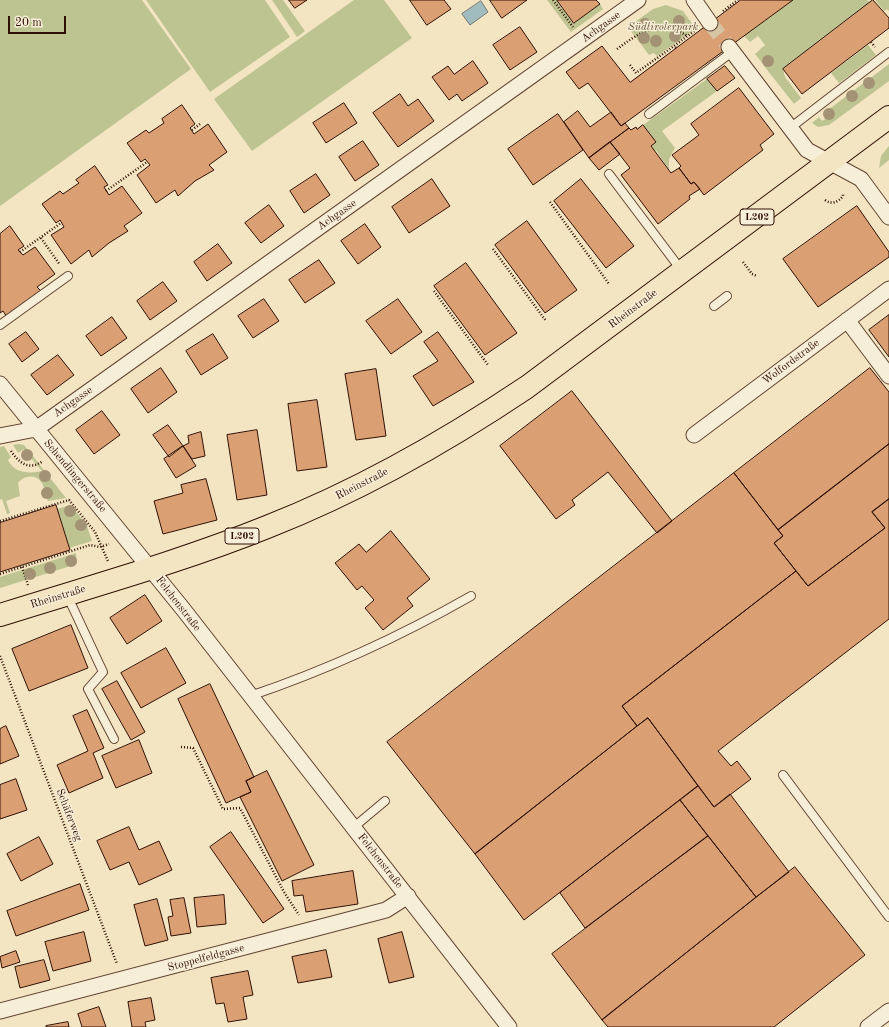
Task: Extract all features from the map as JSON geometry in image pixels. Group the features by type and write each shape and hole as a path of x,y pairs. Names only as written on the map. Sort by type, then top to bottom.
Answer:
{"main road":[{"name":"Rheinstraße","path":"0,615 150,568 274,524 333,498 421,453 467,426 527,387 889,117"}],"street":[{"name":"Achgasse","path":"36,429 638,0"},
{"path":"694,0 705,25"},
{"path":"731,50 807,150 861,179 889,216"},
{"name":"Wolfordstraße","path":"694,435 889,289"},
{"path":"847,320 889,376"},
{"name":"Schendlingerstraße","path":"0,384 150,568"},
{"path":"1,435 36,429"},
{"name":"Felchenstraße","path":"150,568 509,1027"},
{"name":"Stoppelfeldgasse","path":"0,1011 386,910 408,896"},
{"path":"868,1027 889,1011"}],"lane":[{"path":"649,114 731,50"},
{"path":"790,128 889,52"},
{"path":"609,174 683,272"},
{"path":"0,326 68,276"},
{"path":"714,306 728,296"},
{"path":"66,594 104,672 88,689 114,740"},
{"path":"250,696 340,662 432,618 471,596"},
{"path":"783,775 889,917"},
{"path":"354,827 385,802"}],"path":[{"path":"553,0 583,39"},
{"path":"723,12 740,0"},
{"path":"630,65 636,73 675,47 687,36 693,34 705,25"},
{"path":"617,48 638,34 650,29 666,29 679,32 687,36"},
{"path":"192,130 200,124"},
{"path":"106,191 147,162"},
{"path":"825,200 831,202 837,201 843,196 843,193"},
{"path":"550,202 609,284"},
{"path":"20,252 61,223"},
{"path":"41,238 68,276"},
{"path":"493,249 546,321"},
{"path":"743,262 752,274 758,276"},
{"path":"434,291 488,365"},
{"path":"1,435 17,459 26,465 33,466 40,463 55,452"},
{"path":"0,521 69,500 95,532 100,547 90,545 0,574"},
{"name":"Schäferweg","path":"0,656 123,979"},
{"path":"181,747 193,748 223,809 240,808 284,892 310,930"}],"green space":[{"path":"0,0 142,0 191,69 0,206"},
{"path":"146,0 265,0 290,37 210,92"},
{"path":"272,0 283,0 305,31 297,37"},
{"path":"354,0 384,0 412,38 252,151 214,99"},
{"path":"547,0 557,0 574,23 600,4 603,9 571,32"},
{"path":"793,0 867,0 869,2 873,0 783,69 785,77 801,98 794,104 764,66 764,63 763,64 755,54 765,45 758,36 750,42 744,36"},
{"path":"875,0 889,0 889,11 887,9 884,11"},
{"name":"Südtirolerpark","path":"666,5 683,11 696,29 657,56 654,53 649,55 628,27 653,9"},
{"path":"868,45 876,55 839,83 831,73"},
{"path":"889,64 889,81 829,125 818,127 812,123 819,117 822,121 827,118 824,113"},
{"path":"707,79 717,91 662,131 675,148 669,159 669,170 656,150 655,151 651,146 656,142 643,125"},
{"path":"889,146 889,160 879,168 881,156"},
{"path":"13,445 24,445 66,498 48,501 44,486 39,479 30,476 23,478 18,483 20,496 6,501 10,513 7,514 2,499 0,500 0,447 4,446 11,457 8,460 14,468 22,472 42,471 30,457 27,459 24,455 27,453 24,449 18,453"},
{"path":"71,505 87,526 92,541 69,548 57,509"},
{"path":"76,553 77,564 0,588 0,577"}],"water":[{"path":"481,1 488,12 470,25 462,14"}],"building":[{"path":"289,0 307,0 295,8"},
{"path":"410,0 444,0 451,9 427,25"},
{"path":"490,0 527,0 502,18"},
{"path":"557,0 596,0 600,4 574,23"},
{"path":"741,0 793,0 621,126 588,83 579,89 566,72 602,46 630,82"},
{"path":"873,0 889,18 889,28 802,94 783,69"},
{"path":"520,27 537,52 510,70 493,45"},
{"path":"473,61 488,83 462,101 457,94 449,100 432,77 448,66 454,74"},
{"path":"725,66 735,78 717,91 707,79"},
{"path":"739,88 774,134 760,145 763,150 704,195 694,182 691,184 679,168 681,166 672,155 699,135 691,124"},
{"path":"400,94 408,106 418,99 434,121 398,147 373,113"},
{"path":"344,103 357,123 326,143 313,123"},
{"path":"182,105 195,124 190,128 194,134 208,124 227,152 209,165 214,170 195,181 178,196 175,190 156,203 137,175 150,165 145,159 141,162 127,143 146,130 149,133 164,123 162,119"},
{"path":"578,111 590,127 611,112 621,126 625,123 629,128 589,158 564,122"},
{"path":"558,114 583,150 533,185 508,149"},
{"path":"643,125 656,142 651,146 671,173 679,168 691,184 694,182 700,189 689,196 690,199 658,224 621,175 630,168 610,142 629,128 631,130 636,127 637,129"},
{"path":"363,141 379,165 355,181 339,157"},
{"path":"610,142 620,154 599,170 589,158"},
{"path":"95,166 108,185 104,187 109,195 122,186 142,213 124,226 128,231 109,243 92,257 89,250 71,264 51,235 64,227 60,220 56,223 42,204 60,191 63,194 79,183 76,180"},
{"path":"316,174 330,195 304,213 290,191"},
{"path":"432,179 450,206 409,233 392,207"},
{"path":"581,179 634,246 606,268 554,201"},
{"path":"269,205 284,226 261,243 245,223"},
{"path":"857,206 889,252 889,257 818,307 783,259"},
{"path":"527,221 577,290 545,313 495,245"},
{"path":"365,224 381,247 358,264 341,241"},
{"path":"10,226 24,246 18,250 23,255 35,247 55,274 37,287 42,292 7,317 3,311 0,313 0,234"},
{"path":"218,244 232,263 207,281 194,262"},
{"path":"319,260 335,283 305,303 289,280"},
{"path":"466,263 517,333 485,355 434,286"},
{"path":"163,282 177,301 150,320 137,301"},
{"path":"264,299 279,321 253,338 238,316"},
{"path":"398,299 422,332 391,354 366,321"},
{"path":"889,315 889,357 869,330"},
{"path":"112,317 127,338 101,356 86,336"},
{"path":"26,332 39,349 22,362 9,344"},
{"path":"438,332 474,382 433,406 413,376 438,361 424,342"},
{"path":"213,334 228,358 201,375 186,351"},
{"path":"58,355 74,375 47,395 31,375"},
{"path":"161,368 177,392 148,413 131,389"},
{"path":"870,368 889,392 889,444 778,530 734,473"},
{"path":"376,369 386,436 356,440 345,374"},
{"path":"572,391 672,521 657,533 608,472 572,500 575,505 556,519 500,446"},
{"path":"317,400 327,467 297,471 288,404"},
{"path":"102,411 120,435 94,454 76,430"},
{"path":"168,425 183,446 169,457 153,435"},
{"path":"257,430 267,495 237,500 227,435"},
{"path":"201,432 205,456 192,459 183,446 189,443 188,436"},
{"path":"889,444 889,499 872,512 885,528 808,586 774,543 783,536 778,530"},
{"path":"183,446 196,466 176,478 164,459"},
{"path":"734,473 783,536 774,543 796,571 622,706 637,726 475,854 387,742"},
{"path":"206,479 217,520 163,534 154,501 183,493 181,485"},
{"path":"889,499 889,619 718,751 731,766 737,761 751,779 714,807 648,718 637,726 622,706 796,571 808,586 885,528 872,512"},
{"path":"56,505 70,550 0,572 0,523"},
{"path":"391,531 430,579 407,598 413,606 383,630 365,608 374,600 362,586 357,590 335,563 359,544 366,552"},
{"path":"145,595 162,621 127,644 110,618"},
{"path":"71,625 88,668 29,691 12,649"},
{"path":"166,648 186,683 141,708 121,673"},
{"path":"117,681 145,732 131,740 102,689"},
{"path":"210,684 254,777 246,781 251,792 226,803 178,699"},
{"path":"87,710 104,748 93,753 103,778 69,793 57,765 88,751 73,716"},
{"path":"648,718 698,786 524,920 475,854"},
{"path":"6,726 19,756 0,764 0,729"},
{"path":"139,740 152,773 116,788 102,756"},
{"path":"267,771 314,865 282,881 240,797 251,792 246,781"},
{"path":"16,779 27,810 0,819 0,785"},
{"path":"698,786 714,807 730,794 789,872 756,897 680,800"},
{"path":"680,800 708,836 585,928 560,893"},
{"path":"129,827 139,850 159,841 172,870 139,885 129,862 110,870 97,841"},
{"path":"231,832 284,909 263,923 210,847"},
{"path":"708,836 756,897 602,1020 552,954"},
{"path":"39,837 53,864 21,881 7,854"},
{"path":"795,867 865,955 774,1027 608,1027 602,1020"},
{"path":"353,871 358,904 306,912 303,895 294,896 292,881"},
{"path":"80,884 89,910 16,936 7,911"},
{"path":"224,895 226,924 197,927 194,898"},
{"path":"184,898 191,933 171,936 168,917 173,916 170,900"},
{"path":"157,899 168,940 145,946 134,905"},
{"path":"84,932 91,961 53,971 45,942"},
{"path":"402,932 414,977 389,983 378,939"},
{"path":"326,950 332,977 298,983 292,957"},
{"path":"16,951 20,962 2,968 0,957"},
{"path":"44,960 50,980 20,988 15,967"},
{"path":"248,971 253,995 243,997 247,1019 228,1022 224,1003 216,1004 211,978"},
{"path":"151,998 155,1020 145,1022 146,1027 132,1027 128,1002"},
{"path":"99,1007 106,1027 82,1027 78,1014"},
{"path":"68,1022 69,1027 46,1027 46,1026"}],"tunnel":[{"path":"710,23 729,47"}]}
